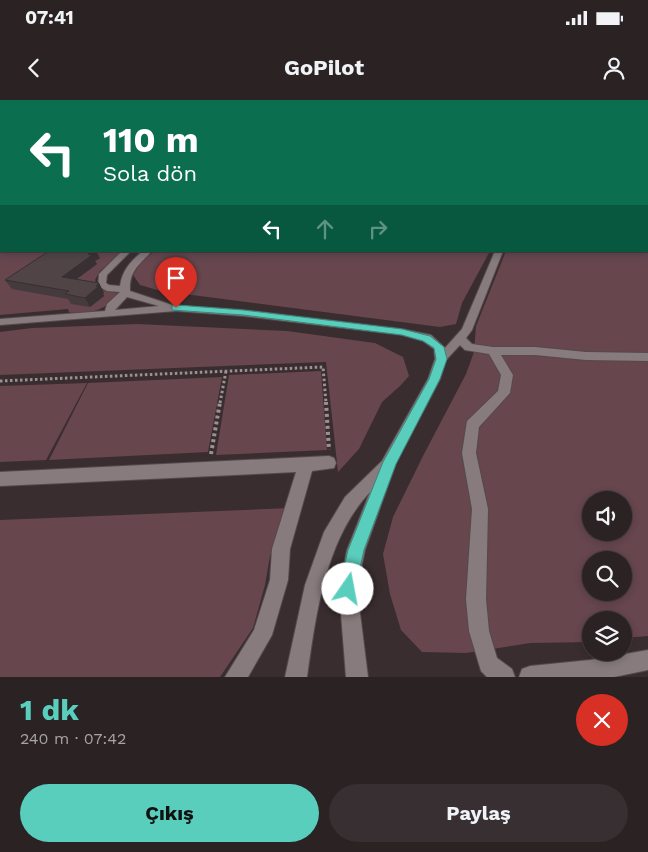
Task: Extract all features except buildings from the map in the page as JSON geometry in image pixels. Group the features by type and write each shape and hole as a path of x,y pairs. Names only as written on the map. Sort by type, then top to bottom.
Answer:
{"street":[{"path":"127,252 103,274 101,284 107,288 125,291 176,308"},
{"path":"109,313 111,306 125,291 126,273 130,266 147,252"},
{"path":"357,677 348,589 356,550 389,462 434,379 441,359 467,330 499,252"},
{"path":"0,322 176,308 243,313 402,332 427,338 439,347 441,359"},
{"path":"460,338 469,347 493,351 535,351 586,356 648,357"},
{"path":"493,351 507,375 504,393 472,425 469,453 480,509 476,599 479,632 488,664 504,677"},
{"path":"296,677 310,603 324,557 338,523 350,502 389,462"},
{"path":"0,479 329,463"},
{"path":"236,677 262,635 279,580 281,549 306,465"},
{"path":"530,677 590,671 648,660"}],"path":[{"path":"0,381 323,367 329,463"},
{"path":"208,469 226,371"}],"shaded area":[{"path":"0,252 122,252 100,271 95,280 99,289 117,293 114,299 103,307 82,313 69,312 68,309 0,315"},
{"path":"154,252 489,252 462,303 456,324 440,327 161,291 140,285 133,275 141,262"},
{"path":"506,252 648,252 648,636 632,637 632,611 582,611 582,642 530,643 466,653 422,652 401,630 390,594 383,554 393,517 466,374 474,352 476,326"},
{"path":"137,324 287,331 375,343 403,357 409,376 382,402 359,449 338,472 326,362 0,375 0,332 32,328"},
{"path":"321,371 327,450 216,455 229,375"},
{"path":"222,377 208,452 49,460 88,383"},
{"path":"87,383 46,460 0,462 0,386"},
{"path":"291,508 270,556 265,585 253,628 220,677 0,677 0,520"}],"route":[{"path":"176,308 243,313 402,332 427,338 439,347 441,359 434,379 389,462 365,525 356,550 348,589"}]}
